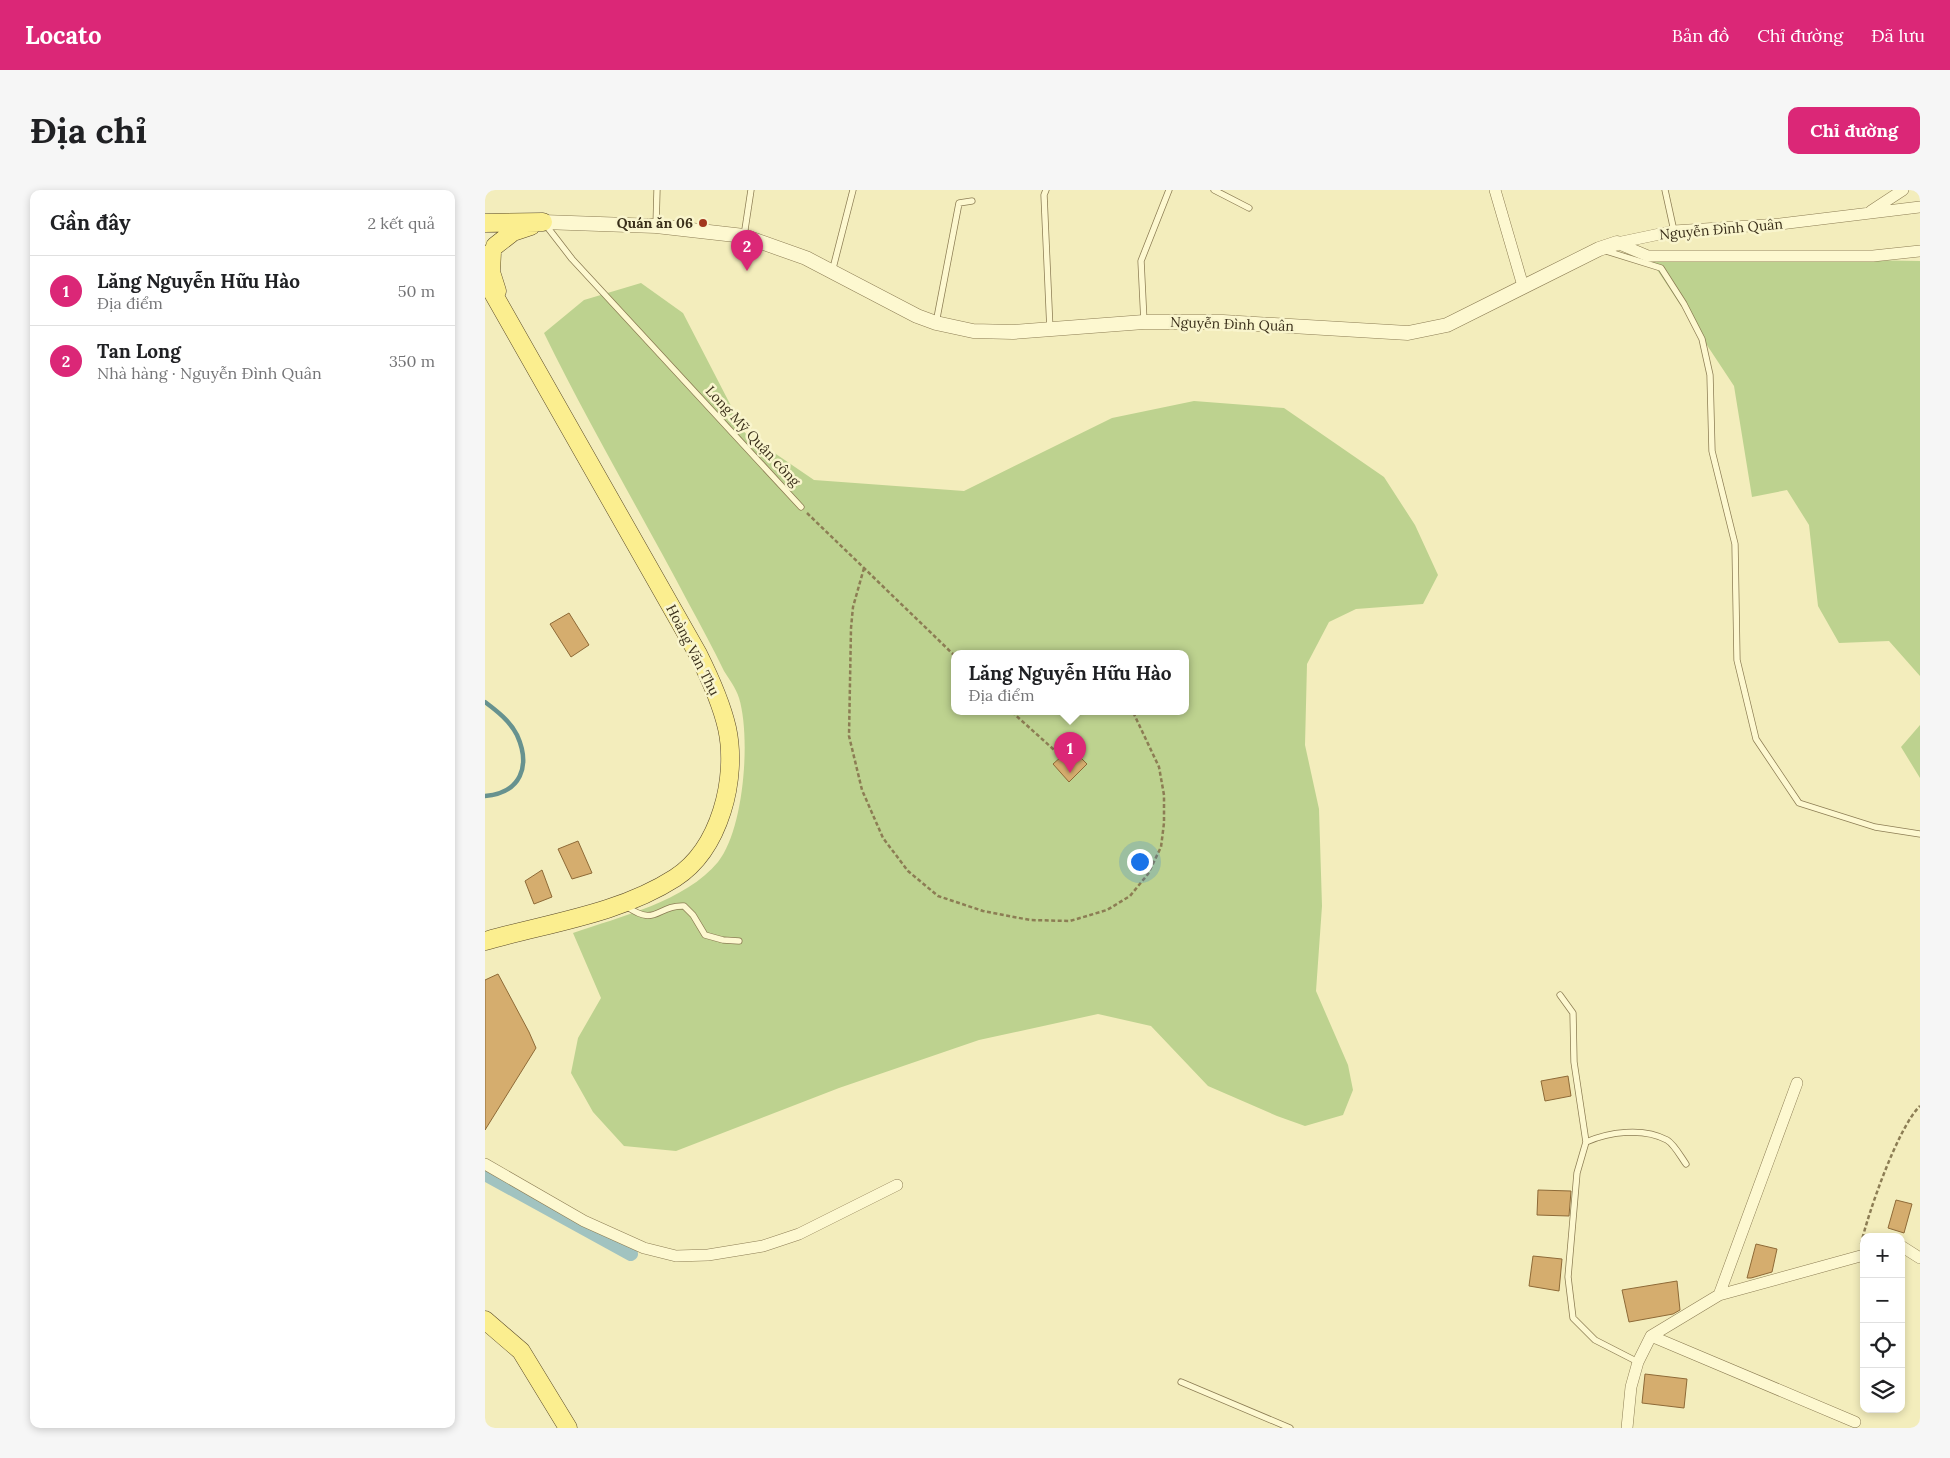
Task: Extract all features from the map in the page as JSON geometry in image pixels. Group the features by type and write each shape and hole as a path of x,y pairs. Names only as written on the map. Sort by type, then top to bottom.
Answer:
{"main road":[{"path":"485,223 543,222"},
{"path":"491,252 513,232 543,222"},
{"path":"485,223 494,233 491,252"},
{"name":"Hoàng Văn Thụ","path":"491,252 491,272 502,306"},
{"name":"Hoàng Văn Thụ","path":"485,279 699,654 719,699 727,730 730,764 724,806 716,830 697,858 676,878 622,904 485,941"},
{"path":"485,1320 521,1351 568,1428"}],"street":[{"path":"1495,190 1523,286"},
{"path":"1869,212 1903,190"},
{"name":"Nguyễn Đình Quân","path":"543,222 656,226 745,236 781,248 909,312 936,323 973,331 1051,330 1144,322 1223,322 1408,333 1447,325 1599,249 1617,243 1674,231 1780,224 1920,207"},
{"path":"1617,243 1648,256 1873,256 1920,251"},
{"path":"1719,1295 1797,1083"},
{"path":"485,1164 584,1221 644,1248 676,1256 708,1255 753,1247 799,1234 897,1185"},
{"path":"1905,1249 1920,1258"},
{"path":"1627,1428 1631,1387 1638,1362 1651,1336 1719,1295 1860,1256"},
{"path":"1651,1336 1855,1422"}],"lane":[{"path":"656,226 657,190"},
{"path":"745,236 751,190"},
{"path":"832,272 853,190"},
{"path":"1046,190 1044,194 1051,330"},
{"path":"1144,322 1141,261 1169,190"},
{"path":"1214,190 1249,208"},
{"path":"1665,190 1674,231"},
{"path":"936,323 959,203 972,201"},
{"name":"Long Mỹ Quận công","path":"543,222 572,259 801,507"},
{"path":"1599,249 1661,268 1702,339 1710,375 1712,451 1735,544 1737,660 1755,739 1799,803 1875,827 1920,834"},
{"path":"622,904 637,914 647,917 674,906 684,906 693,915 705,935 723,940 739,941"},
{"path":"1560,995 1573,1013 1573,1062 1586,1142 1577,1174 1569,1268 1573,1318 1595,1340 1638,1362"},
{"path":"1586,1142 1603,1134 1621,1132 1649,1135 1668,1140 1686,1164"},
{"path":"1181,1382 1290,1428"}],"path":[{"name":"Long Mỹ Quận công","path":"801,507 951,652"},
{"path":"864,568 853,606 851,628 849,736 862,790 883,838 908,871 938,896 983,911 1030,920 1070,921 1107,910 1130,896 1148,874 1161,847 1164,823 1164,795 1159,767 1134,715"},
{"path":"1016,715 1061,756"},
{"path":"1864,1233 1881,1182 1899,1140 1915,1111 1920,1106"}],"green space":[{"path":"1648,256 1920,261 1920,676 1889,641 1839,643 1818,606 1809,525 1787,490 1752,497 1734,386"},
{"path":"641,283 683,313 745,433 814,480 964,491 1112,418 1194,401 1284,408 1384,477 1415,525 1438,575 1423,604 1356,609 1329,622 1307,664 1305,745 1319,809 1322,906 1316,991 1348,1065 1353,1090 1343,1115 1305,1126 1277,1116 1208,1086 1151,1026 1098,1014 979,1040 839,1088 676,1151 624,1146 593,1112 571,1073 578,1038 601,998 573,933 631,914 670,897 704,876 718,862 727,847 734,828 743,783 743,715 736,691 597,435 544,333 584,300"},
{"path":"1920,725 1920,778 1901,747"}],"building":[{"path":"569,613 589,645 571,657 550,624"},
{"path":"1071,748 1087,764 1069,782 1053,764"},
{"path":"578,841 592,873 572,879 558,849"},
{"path":"542,870 552,897 534,904 525,881"},
{"path":"498,974 536,1048 485,1130 485,980"},
{"path":"1568,1076 1571,1096 1545,1101 1541,1081"},
{"path":"1538,1190 1571,1191 1569,1216 1537,1215"},
{"path":"1896,1200 1912,1204 1904,1233 1888,1228"},
{"path":"1756,1244 1777,1249 1772,1272 1747,1278"},
{"path":"1533,1256 1562,1259 1559,1291 1529,1286"},
{"path":"1677,1281 1680,1310 1673,1314 1629,1322 1622,1290"},
{"path":"1645,1374 1687,1379 1684,1408 1642,1403"}],"waterway":[{"path":"485,702 511,725 517,735 523,757 523,767 515,784 507,790 485,796"},
{"path":"485,1174 631,1254"}],"place":[{"name":"Quán ăn 06","path":"703,223"},
{"name":"Tan Long","path":"747,271"},
{"name":"Lăng Nguyễn Hữu Hào","path":"1070,773"}]}
